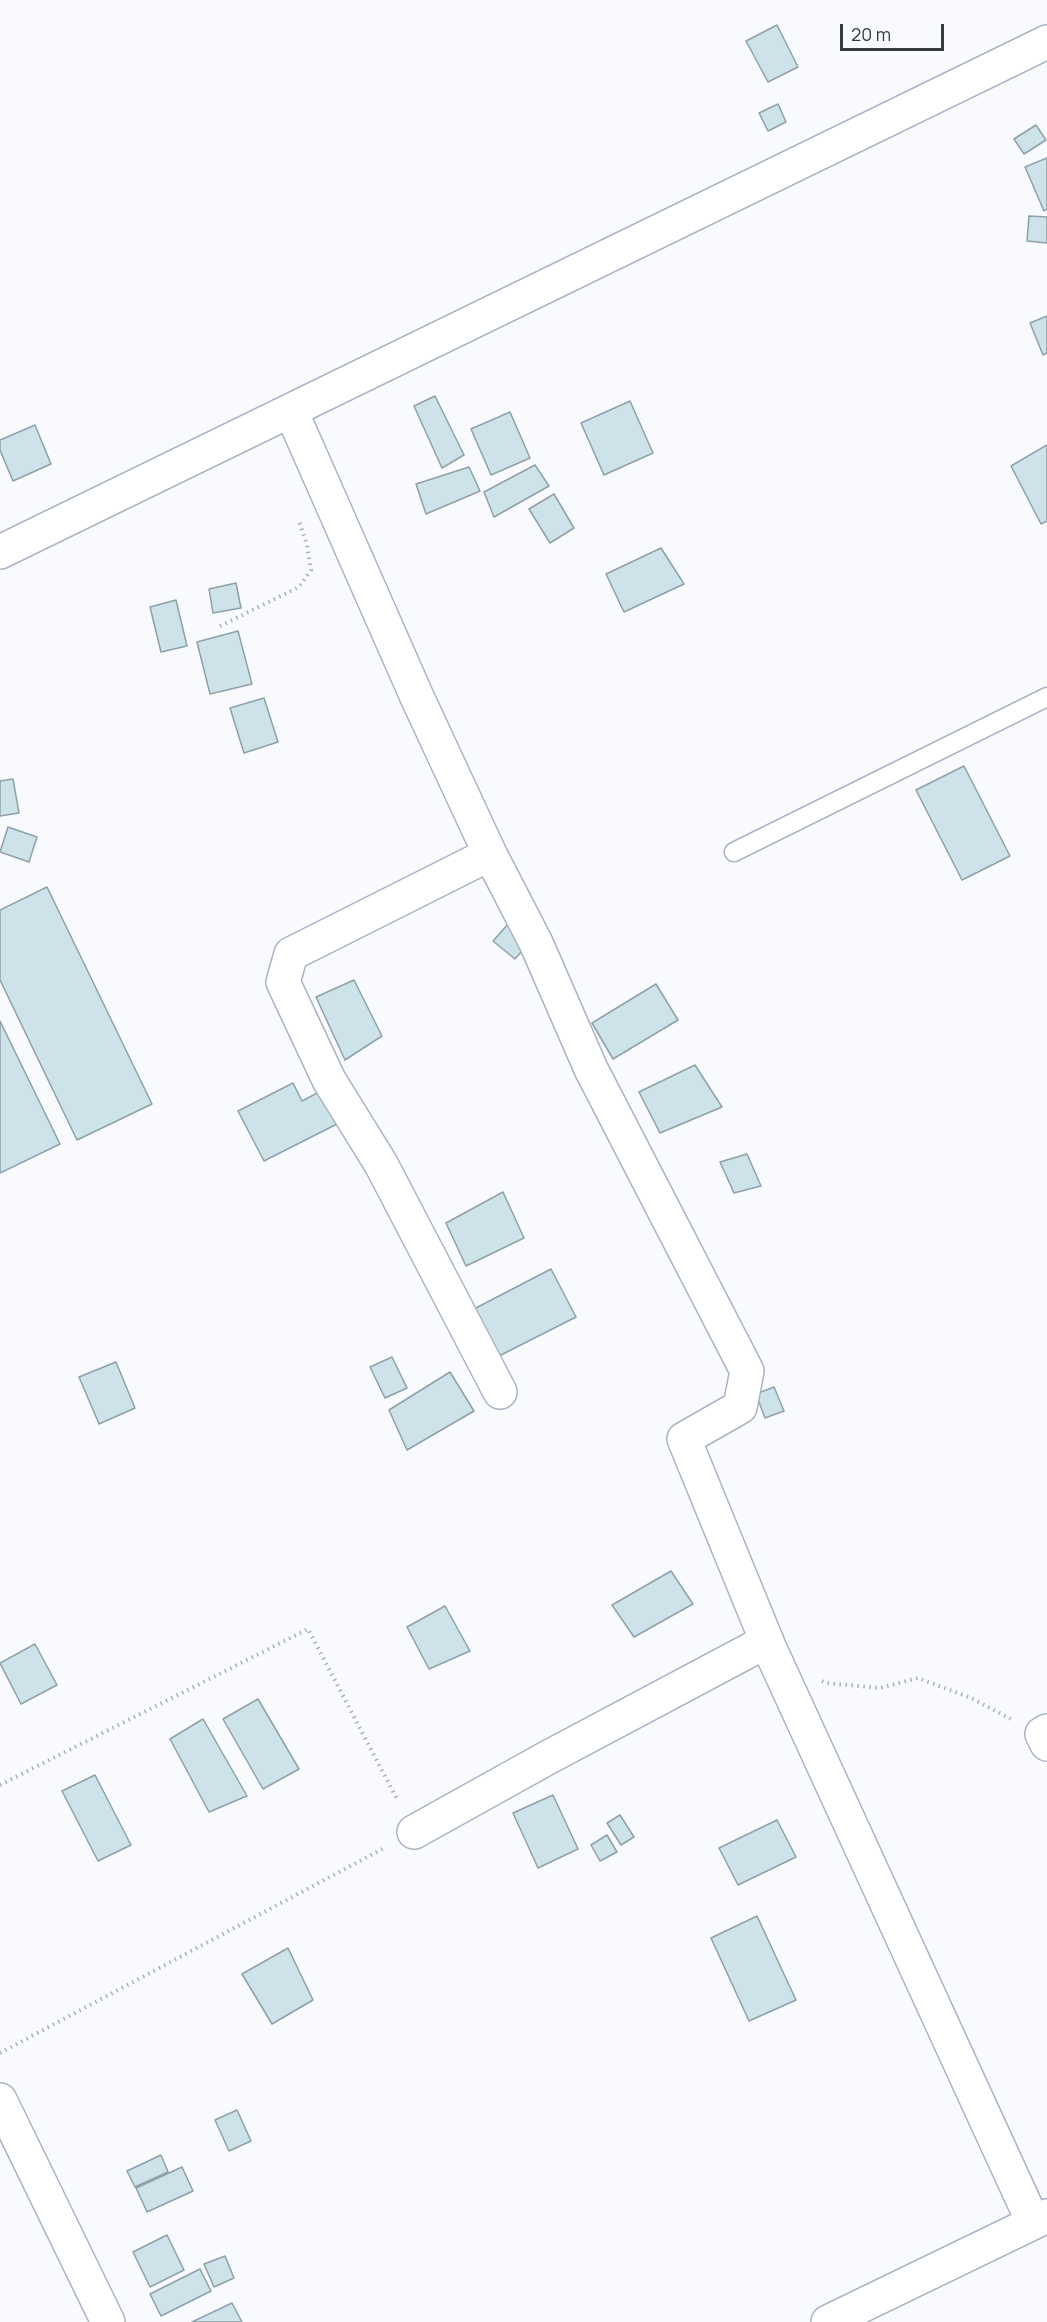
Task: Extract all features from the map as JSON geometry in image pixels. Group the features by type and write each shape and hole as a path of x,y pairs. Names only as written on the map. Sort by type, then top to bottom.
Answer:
{"street":[{"path":"0,552 1047,42"},
{"path":"291,411 417,697 490,854 536,943 591,1069 747,1371 740,1407 684,1439 767,1641 1040,2219 828,2322"},
{"path":"490,854 291,954 283,982 329,1080 381,1164 500,1392"},
{"path":"414,1832 767,1641"},
{"path":"0,2100 108,2322"}],"lane":[{"path":"734,852 1047,697"}],"path":[{"path":"220,626 299,587 311,570 307,545 297,513"},
{"path":"0,1785 308,1629 414,1832 0,2053"},
{"path":"817,1677 826,1683 880,1688 918,1678 971,1698 1045,1736"}],"building":[{"path":"777,25 798,67 768,82 746,41"},
{"path":"778,104 786,122 768,131 759,113"},
{"path":"1036,125 1046,140 1024,154 1014,139"},
{"path":"1047,158 1047,209 1044,211 1025,167"},
{"path":"1029,216 1047,217 1047,243 1027,241"},
{"path":"1047,316 1047,353 1043,355 1030,323"},
{"path":"435,396 464,455 442,468 414,406"},
{"path":"630,401 653,453 604,475 581,423"},
{"path":"510,412 530,458 491,475 471,429"},
{"path":"35,425 51,464 13,481 0,450 0,440"},
{"path":"1047,445 1047,521 1041,524 1011,466"},
{"path":"535,465 549,486 494,517 484,492"},
{"path":"469,467 480,491 426,514 416,484"},
{"path":"554,494 574,528 550,543 529,509"},
{"path":"661,548 684,584 624,612 606,574"},
{"path":"236,583 241,608 213,613 209,589"},
{"path":"176,600 187,646 161,652 150,607"},
{"path":"238,631 252,684 210,694 197,642"},
{"path":"264,698 278,742 244,753 230,708"},
{"path":"964,766 1010,856 962,880 916,790"},
{"path":"13,779 19,813 0,816 0,781"},
{"path":"8,827 37,837 29,862 0,852"},
{"path":"47,887 152,1104 77,1140 0,980 0,910"},
{"path":"509,923 530,942 515,959 493,941"},
{"path":"354,980 382,1036 345,1060 316,997"},
{"path":"656,984 678,1020 613,1059 592,1023"},
{"path":"0,1021 60,1144 0,1173"},
{"path":"695,1065 722,1107 660,1133 639,1092"},
{"path":"293,1083 302,1101 321,1091 337,1124 264,1161 238,1111"},
{"path":"747,1154 761,1186 734,1193 720,1162"},
{"path":"503,1192 524,1238 466,1266 446,1223"},
{"path":"551,1269 576,1317 497,1357 472,1310"},
{"path":"392,1357 407,1388 385,1398 370,1367"},
{"path":"116,1362 135,1408 99,1424 79,1377"},
{"path":"450,1372 474,1411 407,1450 389,1410"},
{"path":"774,1387 784,1411 765,1418 756,1394"},
{"path":"671,1571 693,1604 634,1637 612,1605"},
{"path":"445,1606 470,1651 429,1669 407,1627"},
{"path":"35,1644 57,1685 21,1704 0,1663"},
{"path":"258,1699 299,1769 263,1789 223,1719"},
{"path":"203,1719 247,1796 209,1812 170,1739"},
{"path":"95,1775 131,1845 98,1861 62,1791"},
{"path":"553,1795 578,1849 538,1868 513,1813"},
{"path":"620,1815 634,1837 621,1845 607,1823"},
{"path":"777,1820 796,1857 738,1885 719,1848"},
{"path":"607,1835 617,1852 600,1861 591,1845"},
{"path":"757,1916 796,2000 749,2021 711,1938"},
{"path":"288,1948 313,2000 272,2024 242,1974"},
{"path":"237,2110 251,2141 229,2151 215,2120"},
{"path":"161,2155 168,2172 135,2187 127,2171"},
{"path":"182,2167 193,2191 147,2212 136,2188"},
{"path":"167,2235 184,2270 150,2287 133,2252"},
{"path":"225,2256 234,2278 214,2287 204,2264"},
{"path":"200,2269 211,2291 161,2316 150,2294"},
{"path":"232,2303 242,2322 192,2322"}]}
